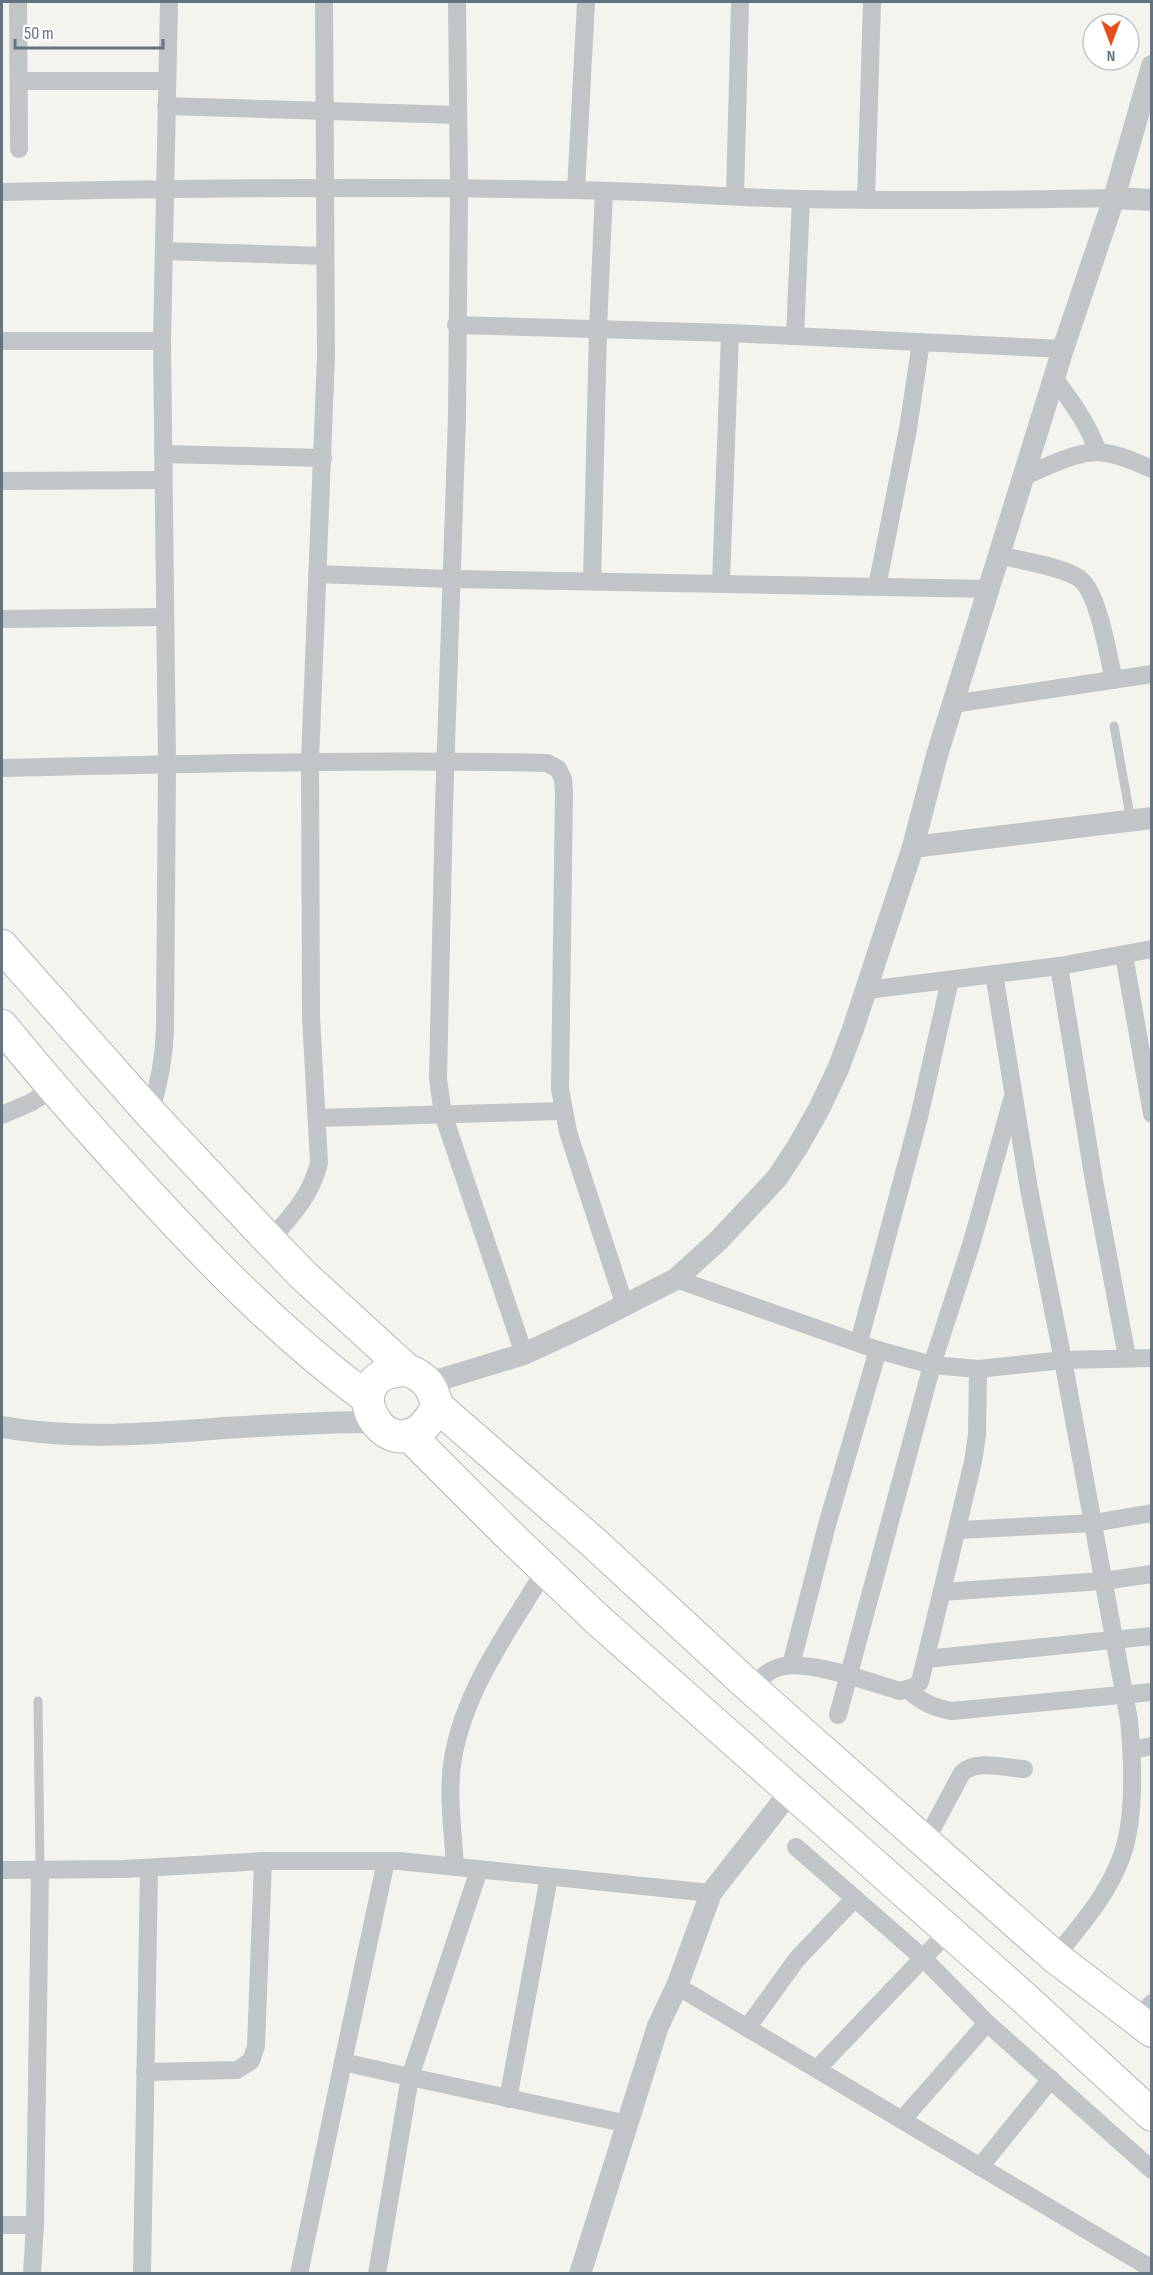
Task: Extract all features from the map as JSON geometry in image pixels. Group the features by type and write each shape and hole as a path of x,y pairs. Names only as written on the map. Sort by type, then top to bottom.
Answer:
{"highway":[{"path":"2,946 150,1113 310,1281 750,1687 1055,1957 1147,2018"},
{"path":"2,1026 53,1089 192,1242 286,1334 371,1410 384,1431 396,1436 409,1435 426,1426 425,1387"},
{"path":"371,1410 373,1385 382,1376 394,1370 425,1387"},
{"path":"409,1435 597,1619 1152,2115"}],"street":[{"path":"18,2 19,149"},
{"path":"150,1113 160,1082 164,1054 167,764 162,342 169,2"},
{"path":"270,1241 314,1183 319,1163 311,1016 310,761 326,356 324,2"},
{"path":"457,2 459,188 456,325 457,417 445,761 438,1079 443,1114 524,1354"},
{"path":"576,190 586,2"},
{"path":"735,196 740,2"},
{"path":"866,200 872,2"},
{"path":"425,1387 524,1354 676,1279 712,1247 749,1209 777,1178 798,1146 838,1069 867,990 913,847 953,704 990,589 998,555 1063,349 1114,198 1152,66"},
{"path":"19,81 167,81"},
{"path":"166,106 458,114"},
{"path":"2,192 165,188 459,188 801,199 978,201 1114,198 1152,200"},
{"path":"592,581 604,192"},
{"path":"795,336 801,199"},
{"path":"164,251 325,256"},
{"path":"456,325 730,333 1063,349"},
{"path":"721,583 730,333"},
{"path":"2,342 162,342"},
{"path":"877,587 908,429 921,342"},
{"path":"1054,378 1083,418 1098,452"},
{"path":"1024,476 1075,456 1098,452 1116,455 1152,469"},
{"path":"163,454 323,458"},
{"path":"2,481 164,480"},
{"path":"998,555 1067,573 1080,579 1089,589 1095,603 1114,680"},
{"path":"317,574 451,579 990,589"},
{"path":"2,619 164,617"},
{"path":"953,704 1152,674"},
{"path":"2,768 310,761 445,761 547,763 558,769 563,779 560,1057 563,1111 625,1306"},
{"path":"913,847 1141,819"},
{"path":"867,990 1059,966 1152,949"},
{"path":"1124,955 1152,1114"},
{"path":"1059,966 1094,1181 1127,1357"},
{"path":"993,974 1013,1098 1093,1523 1132,1750 1128,1829 1122,1855 1115,1872 1091,1913 1055,1957"},
{"path":"858,1342 919,1116 950,980"},
{"path":"2,1115 30,1103 53,1089"},
{"path":"838,1715 932,1365 971,1245 1013,1098"},
{"path":"317,1118 563,1111"},
{"path":"676,1279 878,1350 932,1365 978,1369 1063,1360 1152,1358"},
{"path":"790,1665 827,1524 878,1350"},
{"path":"750,1687 776,1668 790,1665 808,1666 900,1691 915,1687 920,1682 958,1530 977,1435 978,1369"},
{"path":"2,1428 111,1436 329,1422 371,1410"},
{"path":"958,1530 1093,1523 1152,1513"},
{"path":"455,1867 451,1785 453,1758 460,1731 472,1695 545,1570"},
{"path":"942,1592 1103,1581 1152,1574"},
{"path":"926,1659 1152,1636"},
{"path":"908,1690 922,1702 935,1708 952,1711 1152,1692"},
{"path":"1132,1750 1152,1746"},
{"path":"925,1842 962,1773 968,1767 977,1765 1024,1769"},
{"path":"580,2274 658,2026 677,1986 711,1893 790,1792"},
{"path":"796,1847 923,1958 987,2023 1152,2170"},
{"path":"2,1870 149,1868 263,1862 386,1862 711,1893"},
{"path":"145,2072 237,2070 251,2061 256,2046 263,1862"},
{"path":"299,2274 386,1862"},
{"path":"142,2274 149,1868"},
{"path":"32,2274 35,2225 40,1870"},
{"path":"377,2274 410,2077 479,1870"},
{"path":"508,2099 549,1877"},
{"path":"747,2028 797,1959 855,1898"},
{"path":"817,2069 948,1932"},
{"path":"677,1986 1146,2269"},
{"path":"902,2121 987,2023"},
{"path":"343,2062 628,2124"},
{"path":"980,2167 1051,2079"},
{"path":"2,2225 35,2225"}],"lane":[{"path":"1114,726 1141,819"},
{"path":"38,1701 40,1870"}]}
